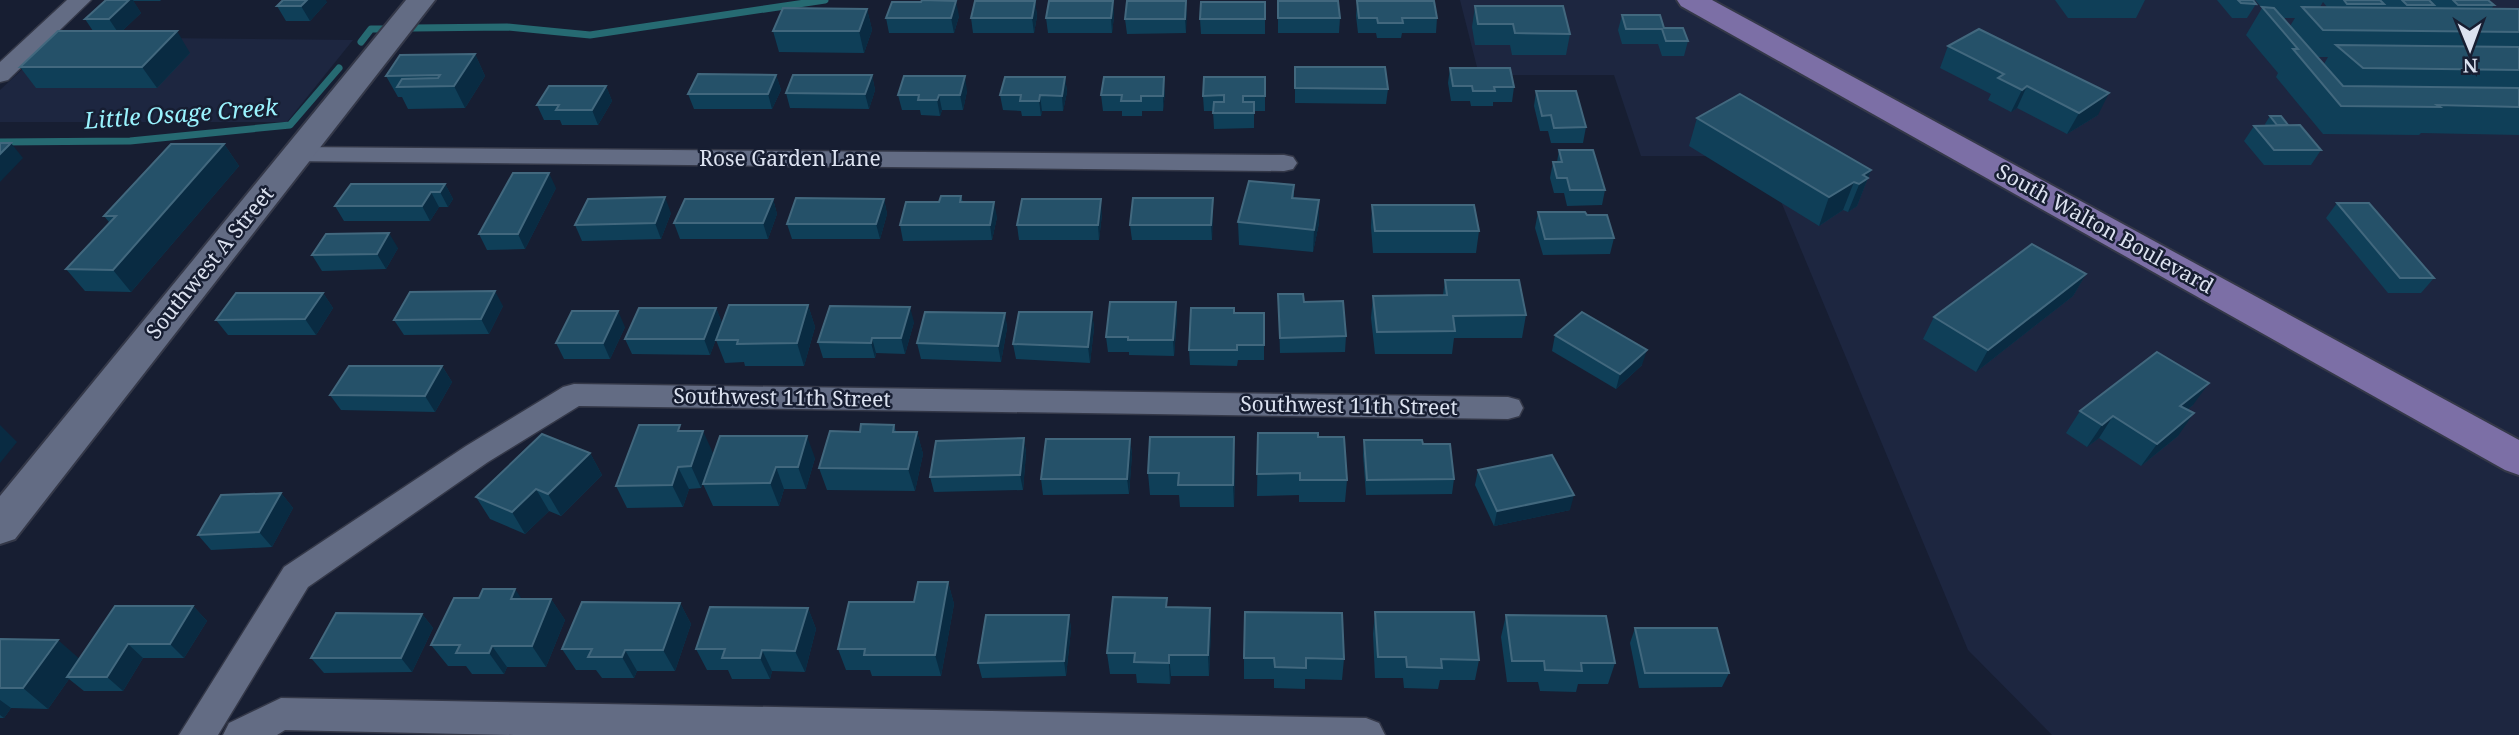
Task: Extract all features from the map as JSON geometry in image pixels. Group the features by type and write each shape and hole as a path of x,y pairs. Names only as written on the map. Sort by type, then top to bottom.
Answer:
{"main road":[{"name":"South Walton Boulevard","path":"1691,0 2519,459"}],"street":[{"path":"0,75 80,0"},
{"name":"Southwest A Street","path":"0,527 421,0"},
{"name":"Rose Garden Lane","path":"296,155 1284,163"},
{"name":"Southwest 11th Street","path":"198,735 296,578 477,454 573,395 1508,408"},
{"path":"242,735 281,714 731,729 1366,735"}],"shaded area":[{"path":"1460,0 2519,0 2519,735 2052,735 1968,650 1762,156 1641,156 1614,75 1479,75"},
{"path":"57,37 353,40 287,122 0,122 0,90"}],"building":[{"path":"106,0 129,0 109,19 85,19"},
{"path":"283,0 307,0 301,6 277,6"},
{"path":"2238,0 2253,0 2256,4 2241,3"},
{"path":"2344,0 2380,0 2384,4 2347,4"},
{"path":"2402,0 2429,0 2434,5 2407,5"},
{"path":"2453,0 2488,0 2494,5 2458,5"},
{"path":"956,1 951,18 886,18 892,2"},
{"path":"975,1 1035,1 1032,18 971,18"},
{"path":"1049,1 1113,1 1111,18 1046,18"},
{"path":"1127,1 1186,1 1185,19 1125,19"},
{"path":"1278,1 1338,1 1340,18 1278,18"},
{"path":"1357,1 1434,1 1437,18 1402,18 1403,23 1378,23 1377,18 1359,18"},
{"path":"1201,2 1265,2 1265,19 1200,19"},
{"path":"1475,6 1563,6 1570,34 1515,33 1513,24 1478,24"},
{"path":"2262,7 2274,8 2343,86 2519,88 2519,107 2341,106"},
{"path":"2302,7 2519,9 2519,32 2323,30"},
{"path":"783,8 867,9 859,31 773,31"},
{"path":"1622,15 1660,15 1664,28 1683,28 1688,41 1666,41 1662,29 1626,29"},
{"path":"1979,29 2109,93 2079,113 2027,86 2022,90 1998,78 2004,74 1948,46"},
{"path":"58,31 177,31 142,67 20,67"},
{"path":"2336,45 2519,47 2519,70 2363,68"},
{"path":"475,54 454,86 397,87 402,79 438,78 440,75 386,76 400,55"},
{"path":"1295,67 1385,67 1388,89 1295,88"},
{"path":"1450,68 1510,68 1514,87 1494,87 1495,91 1473,91 1472,86 1453,86"},
{"path":"698,74 776,75 768,94 688,94"},
{"path":"793,75 872,75 865,94 786,93"},
{"path":"904,76 965,76 960,95 939,95 937,100 918,100 919,95 898,95"},
{"path":"1005,77 1065,77 1062,96 1040,95 1039,101 1020,101 1021,95 1000,95"},
{"path":"1104,77 1164,77 1163,96 1141,96 1141,101 1121,101 1122,95 1101,95"},
{"path":"1204,77 1265,77 1265,96 1243,96 1243,102 1254,102 1254,113 1213,113 1214,102 1224,102 1224,95 1203,96"},
{"path":"549,86 606,86 592,110 556,110 559,105 537,105"},
{"path":"1536,91 1576,91 1586,127 1554,128 1551,115 1542,116"},
{"path":"1740,94 1871,170 1863,175 1868,178 1859,184 1854,182 1829,197 1697,118"},
{"path":"2270,116 2281,116 2288,125 2277,125"},
{"path":"2300,125 2321,150 2274,150 2254,126"},
{"path":"0,143 11,143 0,154"},
{"path":"171,144 224,144 113,270 66,269 116,216 104,216"},
{"path":"1559,150 1593,150 1605,190 1570,190 1567,178 1557,178 1553,162 1562,162"},
{"path":"513,173 549,173 518,234 479,234"},
{"path":"1249,181 1294,185 1292,198 1319,200 1314,230 1238,222"},
{"path":"351,184 445,184 440,192 431,192 422,206 335,206"},
{"path":"941,196 961,196 960,202 994,202 990,225 900,225 906,202 939,202"},
{"path":"665,197 655,223 575,225 588,199"},
{"path":"796,198 884,199 876,224 787,224"},
{"path":"1133,198 1213,198 1211,225 1130,225"},
{"path":"685,199 773,199 763,223 674,223"},
{"path":"1022,199 1101,199 1098,225 1017,225"},
{"path":"2337,203 2369,203 2434,278 2400,278"},
{"path":"1372,205 1474,205 1479,231 1375,231"},
{"path":"1538,212 1607,215 1614,238 1545,239"},
{"path":"389,233 377,254 312,255 326,234"},
{"path":"2032,244 2086,274 1988,350 1934,317"},
{"path":"1445,280 1519,280 1526,315 1453,316 1455,331 1377,332 1373,296 1447,295"},
{"path":"495,291 481,319 394,320 410,292"},
{"path":"236,293 323,293 305,319 216,320"},
{"path":"1278,294 1303,294 1304,302 1343,301 1346,336 1280,338"},
{"path":"1110,302 1176,302 1173,340 1106,337"},
{"path":"729,305 808,305 797,343 737,344 738,340 716,340"},
{"path":"830,306 910,307 901,338 872,338 871,343 818,342"},
{"path":"639,308 716,308 704,339 625,339"},
{"path":"1191,308 1234,308 1234,313 1264,313 1264,345 1237,345 1237,350 1189,350"},
{"path":"572,311 618,311 603,343 556,343"},
{"path":"925,312 1005,313 998,346 917,343"},
{"path":"1019,312 1092,312 1088,347 1013,344"},
{"path":"1582,312 1647,350 1620,374 1555,335"},
{"path":"2157,352 2209,383 2180,406 2194,413 2157,444 2113,416 2102,425 2080,411"},
{"path":"349,366 442,366 425,396 330,395"},
{"path":"861,424 894,425 893,432 917,432 908,469 819,468 830,431 860,432"},
{"path":"639,425 680,425 678,431 703,431 691,466 678,467 672,485 616,486"},
{"path":"1258,433 1318,433 1318,437 1344,437 1347,480 1300,480 1300,473 1257,474"},
{"path":"542,434 590,453 548,494 536,489 512,512 476,497"},
{"path":"720,436 807,436 798,467 776,467 770,483 703,484"},
{"path":"1150,437 1234,437 1233,485 1178,485 1179,473 1148,473"},
{"path":"1024,438 1020,475 930,477 936,441"},
{"path":"1046,439 1130,439 1127,479 1041,479"},
{"path":"1364,440 1422,440 1423,444 1450,444 1454,479 1367,480"},
{"path":"1552,455 1574,495 1497,511 1478,470"},
{"path":"281,493 259,532 198,535 221,495"},
{"path":"918,582 948,582 935,655 864,655 865,649 838,649 849,602 914,602"},
{"path":"483,589 515,589 511,599 551,599 532,646 492,646 489,653 456,653 460,645 431,645 454,598 479,598"},
{"path":"1113,597 1167,598 1166,607 1210,608 1208,655 1169,655 1169,663 1134,662 1135,653 1107,653"},
{"path":"582,602 680,603 663,650 625,650 622,657 588,657 592,649 562,649"},
{"path":"115,606 193,606 170,644 128,644 107,677 67,677"},
{"path":"710,607 808,608 795,651 762,650 760,658 722,658 725,649 696,649"},
{"path":"1245,612 1342,613 1344,659 1306,658 1306,668 1275,667 1274,658 1244,658"},
{"path":"1375,612 1474,612 1479,660 1441,659 1442,668 1407,667 1406,657 1378,657"},
{"path":"336,613 422,614 401,658 311,658"},
{"path":"986,615 1069,615 1064,661 978,663"},
{"path":"1506,615 1606,616 1615,663 1581,663 1582,671 1545,670 1544,661 1512,661"},
{"path":"1635,628 1717,628 1729,673 1645,673"},
{"path":"0,639 58,640 23,688 0,688"}],"waterway":[{"name":"Little Osage Creek","path":"413,28 507,27 590,35 825,0"},
{"name":"Little Osage Creek","path":"361,42 371,29 385,29"},
{"name":"Little Osage Creek","path":"0,142 130,141 290,125 339,68"}]}
